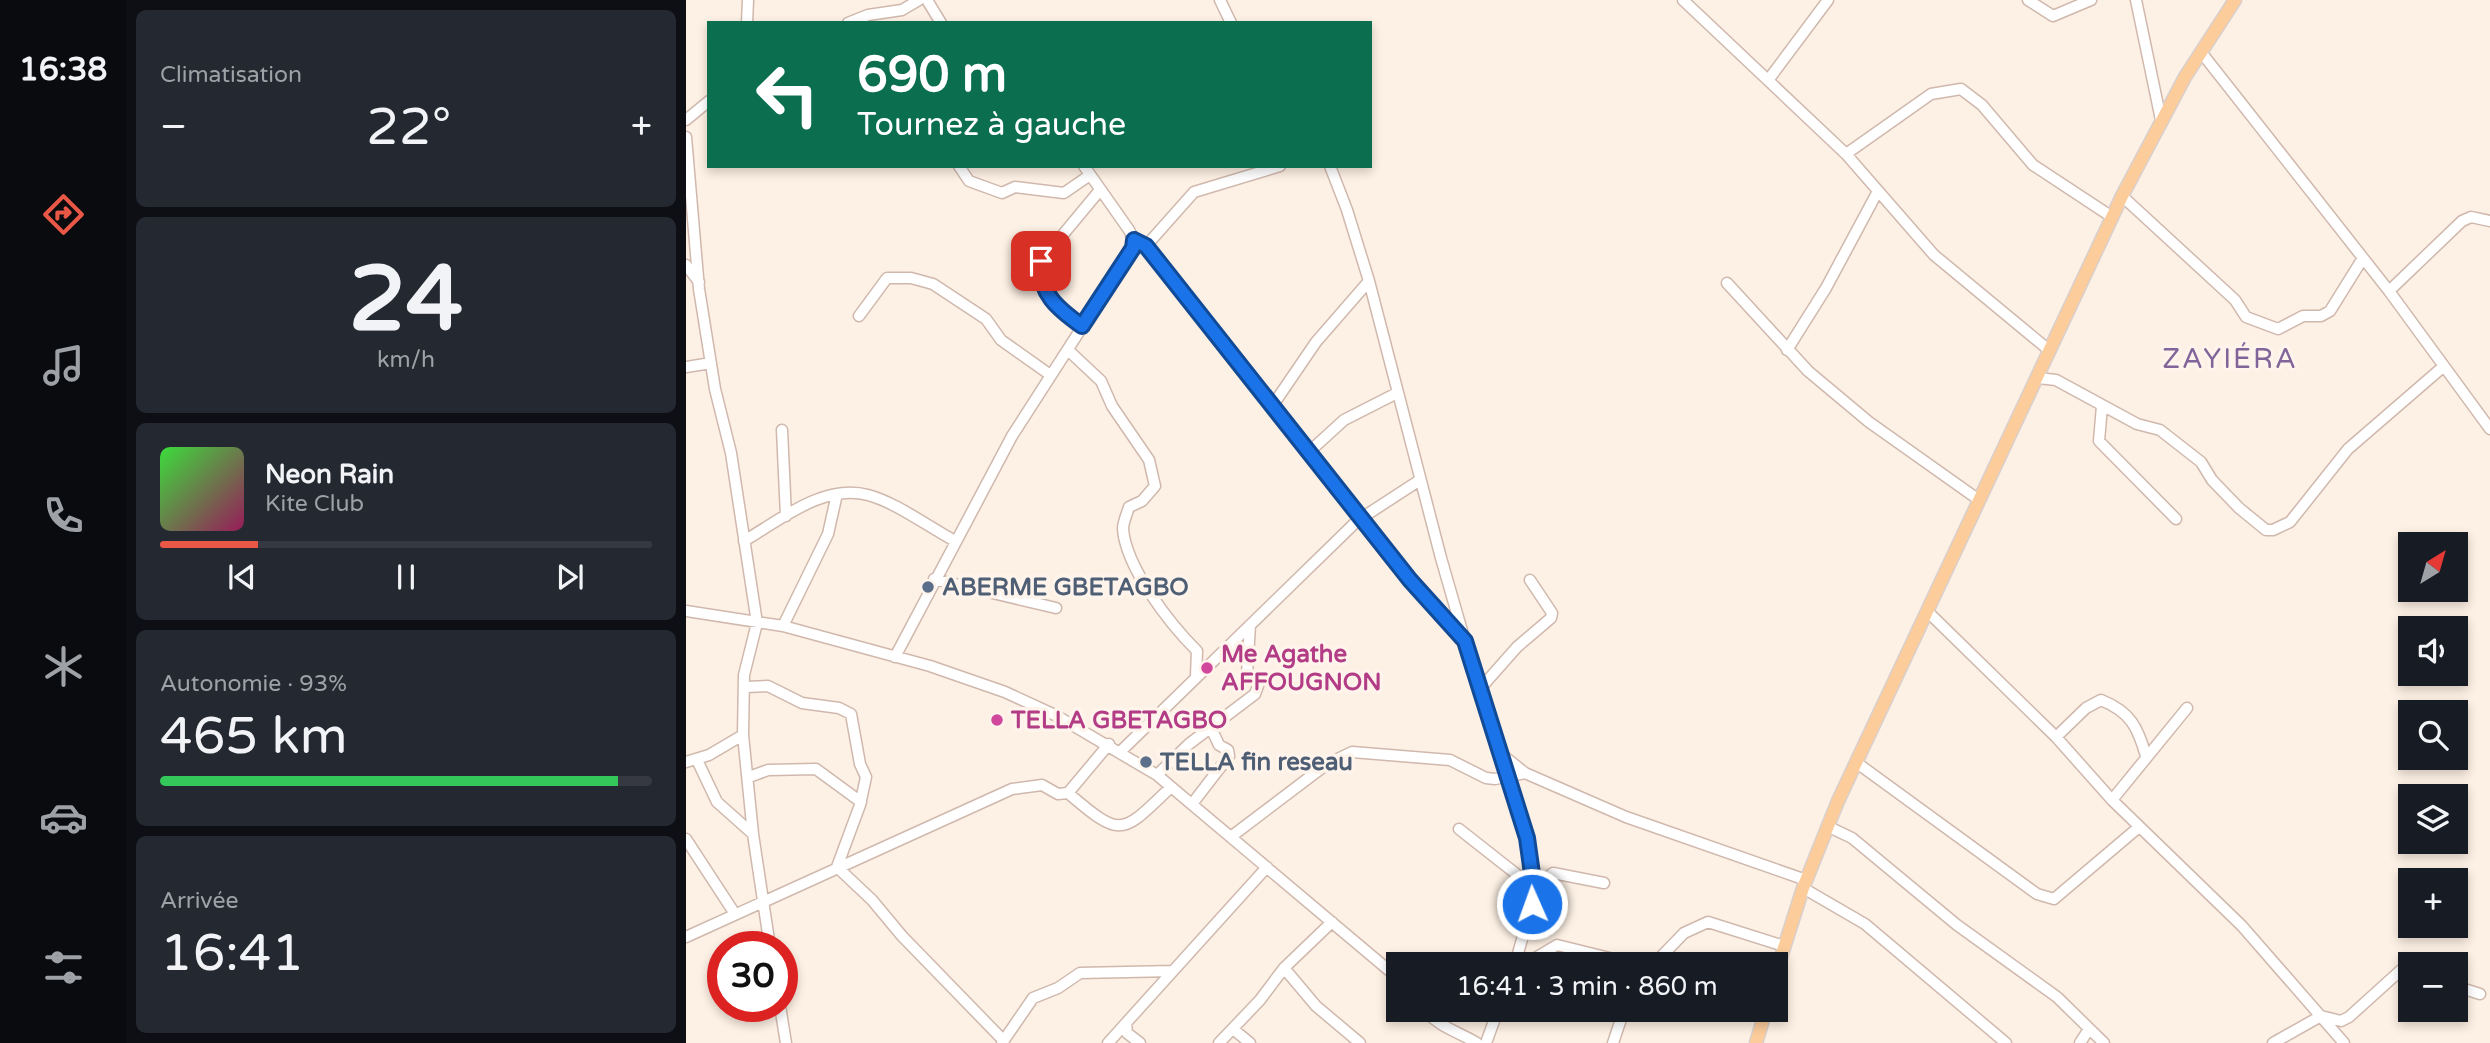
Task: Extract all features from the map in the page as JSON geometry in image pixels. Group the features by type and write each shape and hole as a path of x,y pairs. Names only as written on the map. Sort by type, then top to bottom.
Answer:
{"main road":[{"path":"1782,952 1804,884 1857,763 2112,217 2161,120 2229,2"},
{"path":"1756,1043 1762,1022"}],"street":[{"path":"854,21 919,0"},
{"path":"927,0 941,21"},
{"path":"1220,0 1230,21"},
{"path":"1684,0 1846,154 1934,255 2050,351"},
{"path":"1769,79 1828,0"},
{"path":"2028,0 2053,16 2091,0"},
{"path":"2136,0 2161,120"},
{"path":"747,21 749,1"},
{"path":"2201,52 2389,291 2490,429"},
{"path":"1846,154 1931,94 1961,89 1982,106 2033,165 2112,217"},
{"path":"686,120 707,103"},
{"path":"686,137 699,282 711,363 731,453 757,623 744,674 746,687 743,735 753,834 767,931"},
{"path":"960,168 969,181 1002,193 1015,187 1064,193 1087,171 1134,240 1146,246 1410,580 1465,641"},
{"path":"1146,246 1194,192 1212,185 1234,183 1275,168"},
{"path":"1331,168 1348,210 1465,641 1527,838 1534,888 1518,952"},
{"path":"1082,326 1060,311 1046,293 1041,261 1100,190"},
{"path":"1787,349 1826,288 1878,191"},
{"path":"2122,196 2235,300 2246,317 2278,329 2303,316 2326,314 2363,258"},
{"path":"2389,291 2462,221 2471,217 2490,221"},
{"path":"895,657 934,579 1049,374 1068,350 1133,248 1134,240"},
{"path":"686,265 699,282"},
{"path":"859,316 887,278 922,280 986,319 1001,340 1049,374"},
{"path":"1273,405 1316,342 1368,281"},
{"path":"1727,283 1808,371 1870,422 1979,500"},
{"path":"1068,350 1101,381 1112,406 1149,460 1155,486 1142,500 1129,507 1123,529 1148,591 1174,628 1197,651 1196,676"},
{"path":"686,367 711,363"},
{"path":"2038,378 2056,380 2137,424 2160,430 2201,461 2212,480 2239,508 2266,530 2273,530 2290,522 2348,449 2444,366"},
{"path":"1310,451 1344,420 1397,393"},
{"path":"2102,406 2099,441 2176,519"},
{"path":"782,430 786,516"},
{"path":"1120,752 1362,518 1420,480"},
{"path":"744,541 811,502 837,494 866,494 955,541"},
{"path":"783,626 828,534 837,494"},
{"path":"934,579 1056,608"},
{"path":"1479,690 1517,647 1551,618 1552,613 1530,580"},
{"path":"686,611 783,626 895,657 1005,692 1109,744 1157,775 1386,968"},
{"path":"1928,612 2056,737 2112,800 2242,926 2344,1043"},
{"path":"1157,775 1255,694 1259,686 1247,674 1250,625"},
{"path":"746,687 768,686 802,703 839,708 851,715 860,764 866,777 861,802 837,867"},
{"path":"2056,737 2086,708 2101,700 2132,720 2138,728 2146,756"},
{"path":"2112,800 2187,708"},
{"path":"1192,804 1229,756 1228,750 1219,745 1211,728"},
{"path":"743,735 692,761 717,802 753,834"},
{"path":"686,937 1012,789 1042,785 1058,794 1068,793 1109,744"},
{"path":"1232,836 1327,764 1352,752 1450,760 1486,778 1525,773"},
{"path":"1500,753 1525,773 1626,817 1804,884 1865,924 2006,1043"},
{"path":"1857,763 2037,894 2054,899 2139,827"},
{"path":"749,777 768,770 816,769 861,802"},
{"path":"1068,793 1105,825 1121,826 1138,818 1171,787"},
{"path":"1829,827 1852,838 1957,925 2057,997 2104,1043"},
{"path":"1459,829 1534,888"},
{"path":"686,839 735,914"},
{"path":"837,867 872,900 902,936 1003,1042 1033,998 1058,988 1080,973 1173,971"},
{"path":"1108,1043 1267,867"},
{"path":"1534,888 1553,873 1604,883"},
{"path":"1219,1043 1284,968 1332,922"},
{"path":"1666,952 1684,933 1708,922 1784,946"},
{"path":"1544,952 1557,944 1585,952"},
{"path":"1284,968 1316,1006 1360,1043"},
{"path":"2273,1043 2321,1016 2341,1021 2349,1017 2398,973"},
{"path":"2468,990 2480,994"},
{"path":"783,1022 786,1043"},
{"path":"1436,1022 1441,1027 1454,1029 1477,1043"},
{"path":"1486,1043 1494,1022"},
{"path":"1613,1043 1620,1022"},
{"path":"1126,1023 1127,1033 1140,1043"},
{"path":"1233,1029 1250,1043"},
{"path":"2080,1043 2089,1029"}],"place":[{"name":"ABERME GBETAGBO","path":"928,587"},
{"name":"Me Agathe AFFOUGNON","path":"1207,668"},
{"name":"TELLA GBETAGBO","path":"997,720"},
{"name":"TELLA fin reseau","path":"1146,762"}],"district":[{"name":"ZAYIÉRA","path":"2230,358"}],"route":[{"path":"1041,261 1042,281 1052,303 1082,326 1133,248 1134,240 1146,246 1410,580 1465,641 1527,838 1534,888 1532,904"}]}
